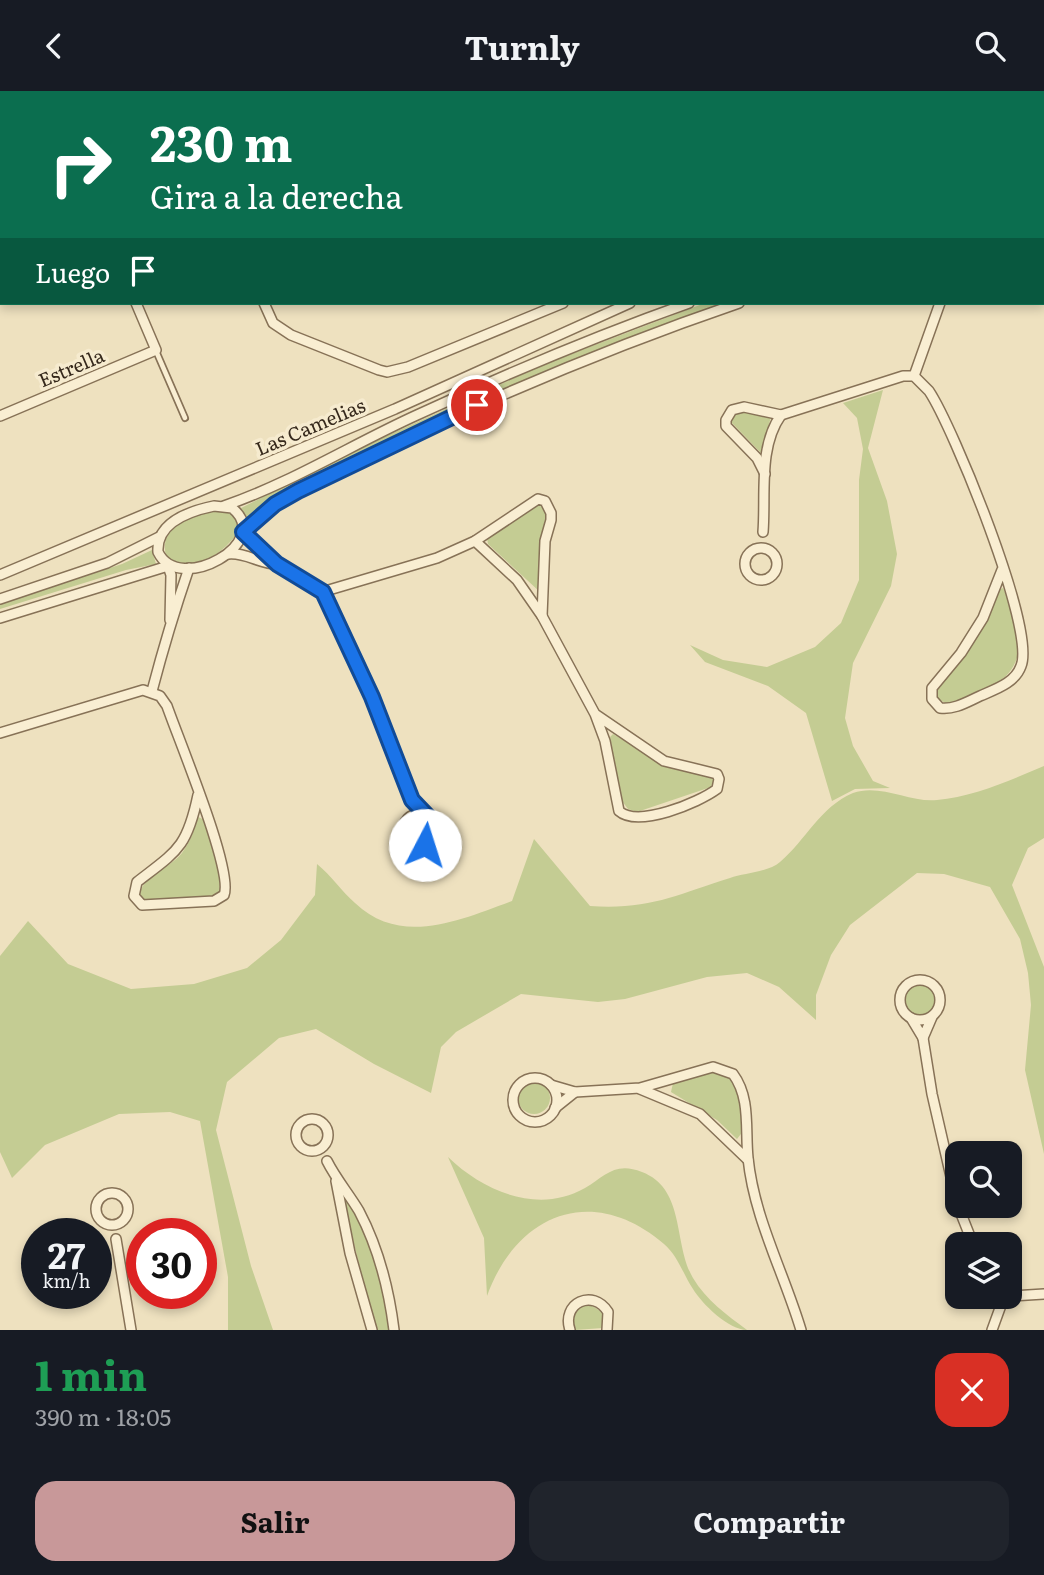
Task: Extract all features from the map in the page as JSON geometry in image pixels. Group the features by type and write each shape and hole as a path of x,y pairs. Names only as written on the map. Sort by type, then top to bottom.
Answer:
{"street":[{"path":"137,305 156,350"},
{"path":"265,305 280,330 387,372 408,367 558,305"},
{"name":"Las Camelias","path":"0,575 395,409 626,305"},
{"path":"0,599 107,563 159,537 184,515 224,506 263,492 416,415 536,362 684,305"},
{"path":"227,554 238,544 243,532 275,504 298,491 477,405 594,356 734,305"},
{"path":"914,376 939,305"},
{"name":"Estrella","path":"0,416 156,350"},
{"path":"765,474 757,458 729,430 726,420 732,410 739,408 781,415 887,380 914,376"},
{"path":"914,376 936,401 990,529 1002,570 1021,638 1021,667 1013,679 955,707 940,708 932,699 932,688 973,635 1002,570"},
{"path":"763,532 746,557 745,568 757,580 768,578 776,570 777,559 763,532 765,474 771,435 781,415"},
{"path":"323,592 416,566 475,541 538,499 545,501 551,513 544,552 542,616"},
{"path":"224,506 237,512 243,532 277,564 323,592 372,697 412,800 432,821 435,832 429,842 419,846 405,839 403,828 412,800"},
{"path":"152,691 170,620 171,575 158,552 159,537"},
{"path":"475,541 517,580 542,616 595,714 604,741 616,802 624,815 648,818 717,789 717,774 664,761 595,714"},
{"path":"753,549 762,547 771,550"},
{"path":"0,618 168,566 189,568 227,554 237,553 264,564 277,564"},
{"path":"170,620 180,603 189,568"},
{"path":"0,733 143,690 152,691 167,706 225,869 227,884 224,895 207,902 142,905 134,895 137,882 161,866 179,848 190,827 198,795"},
{"path":"0,742 13,731"},
{"path":"407,818 424,814"},
{"path":"923,1038 940,1005 939,991 929,981 915,980 904,988 900,1001 923,1038 945,1150"},
{"path":"911,1018 922,1020 932,1016"},
{"path":"575,1092 545,1119 531,1121 518,1114 513,1100 514,1092 524,1081 538,1078 575,1092 640,1089 713,1067 733,1074 744,1102 748,1160 768,1238 801,1330"},
{"path":"551,1085 556,1096 555,1108"},
{"path":"640,1089 700,1114 748,1160"},
{"path":"327,1161 301,1147 296,1138 301,1123 311,1119 321,1123 327,1132 327,1161 359,1212 371,1239 383,1274 394,1330"},
{"path":"311,1151 326,1143"},
{"path":"336,1179 350,1253 372,1330"},
{"path":"99,1218 96,1205 107,1193 118,1193 126,1201 127,1212 116,1239"},
{"path":"112,1225 122,1221"},
{"path":"112,1233 116,1239 131,1330"},
{"path":"1022,1295 1044,1294"},
{"path":"570,1330 568,1314 578,1302 592,1299 604,1306 610,1319 609,1329"},
{"path":"992,1330 1000,1309"}],"lane":[{"path":"156,350 185,418"}],"green space":[{"path":"700,305 721,305 594,353 419,427 291,488 247,521 241,508 360,448 545,364"},
{"path":"883,390 868,448 887,501 897,554 891,586 853,663 845,718 853,746 873,781 890,788 855,789 832,801 806,713 768,686 705,662 690,645 723,660 767,667 815,647 841,623 859,580 859,480 863,449 857,418 843,403"},
{"path":"738,410 771,417 761,453 731,422"},
{"path":"539,504 547,510 542,534 540,592 488,544 487,538"},
{"path":"228,510 236,515 240,529 218,553 189,564 168,561 165,548 173,529 192,517"},
{"path":"152,550 156,564 126,570 0,609 0,604 122,564"},
{"path":"1003,588 1018,634 1018,651 1014,665 1005,677 991,687 947,704 937,698 937,691 976,639 998,590"},
{"path":"613,734 660,759 711,775 714,780 711,787 637,812 628,809 622,801 610,737"},
{"path":"1044,766 1044,838 1028,848 1012,885 1044,967 1044,1154 1025,1070 1031,1005 1028,973 1020,939 990,887 944,874 917,873 850,925 831,955 816,995 816,1020 779,987 747,973 707,977 625,999 598,1002 521,994 456,1032 441,1047 431,1093 374,1064 316,1029 279,1038 227,1082 216,1130 251,1266 273,1330 228,1330 228,1277 200,1121 170,1112 119,1114 45,1145 12,1178 0,1152 0,956 28,921 68,964 131,989 194,984 247,968 281,940 315,895 317,864 355,903 373,916 392,924 431,926 472,916 512,901 534,839 590,906 629,906 662,900 775,865 822,815 853,793 874,790 917,799 937,800 992,787"},
{"path":"198,817 205,820 222,871 220,891 213,896 145,900 140,896 141,889 150,878 182,853"},
{"path":"920,983 931,988 936,999 931,1010 920,1015 909,1010 904,999 909,988"},
{"path":"717,1070 735,1080 744,1130 737,1139 717,1120 671,1092 673,1083"},
{"path":"534,1082 545,1087 550,1098 545,1109 534,1114 523,1109 518,1098 523,1087"},
{"path":"448,1157 494,1189 530,1199 567,1196 617,1169 633,1169 656,1180 666,1191 672,1204 693,1278 711,1300 747,1330 732,1326 709,1309 664,1244 637,1225 611,1215 585,1212 560,1216 537,1227 517,1244 500,1267 487,1296 484,1238"},
{"path":"343,1196 347,1197 355,1213 375,1262 384,1295 389,1330 378,1330 368,1303"},
{"path":"589,1304 602,1312 603,1328 575,1330 573,1315 579,1307"}],"route":[{"path":"425,845 433,837 435,827 412,800 372,697 328,608 323,592 277,564 243,532 275,504 298,491 477,405"}]}
